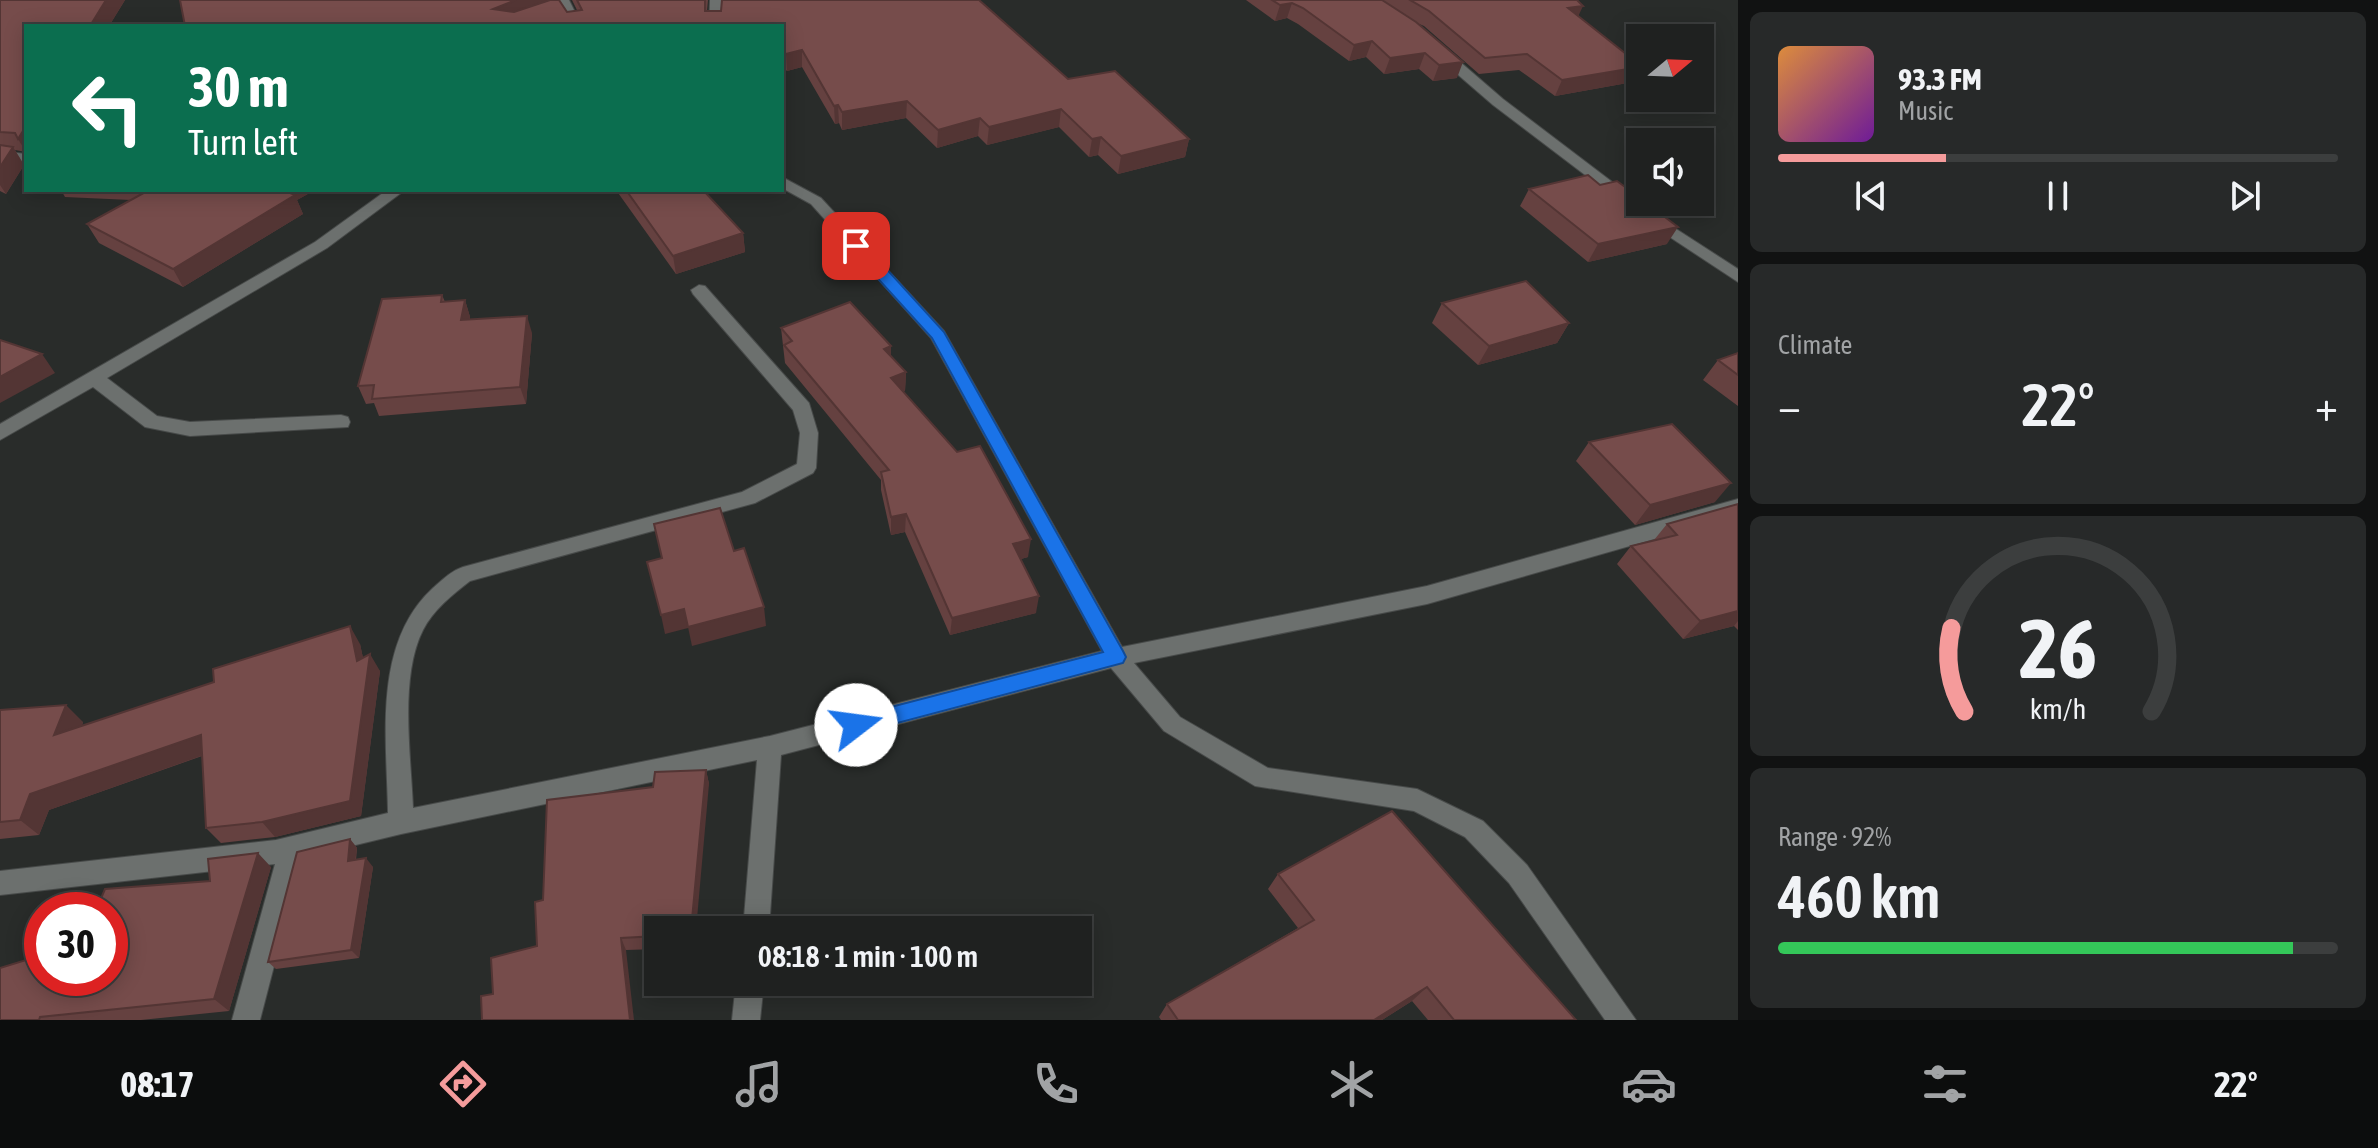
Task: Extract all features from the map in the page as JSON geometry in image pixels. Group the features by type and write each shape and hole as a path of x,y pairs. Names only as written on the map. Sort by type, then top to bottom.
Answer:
{"street":[{"path":"715,24 716,0"},
{"path":"551,11 564,3 575,24"},
{"path":"1429,42 1510,111 1688,246 1738,277"},
{"path":"0,155 24,158"},
{"path":"784,183 816,201 938,335 1116,657 1172,724 1264,778 1417,800 1474,829 1518,874 1622,1020"},
{"path":"0,433 321,245 394,192"},
{"path":"401,822 398,699 410,635 437,594 463,575 748,498 806,468 809,433 802,408 699,290"},
{"path":"94,378 152,422 190,429 341,422"},
{"path":"0,883 292,849 401,822 770,747 1116,657 1427,595 1738,507"},
{"path":"757,916 770,747"},
{"path":"246,1020 292,849"},
{"path":"746,1020 749,996"}],"building":[{"path":"0,0 106,0 91,24 24,24 24,129 18,139 15,133 0,132"},
{"path":"180,0 516,0 493,9 514,12 559,0 567,12 582,10 577,0 705,0 705,11 721,11 722,0 979,0 1068,79 1115,71 1189,139 1121,156 1101,137 1092,139 1061,109 989,127 980,118 938,130 907,101 842,112 838,105 834,106 802,50 786,54 784,52 784,24 185,24"},
{"path":"1272,0 1382,0 1416,22 1463,62 1439,65 1425,53 1390,58 1372,41 1354,45 1303,8 1292,3 1280,5"},
{"path":"1410,0 1577,0 1583,6 1568,8 1626,54 1626,69 1562,80 1527,54 1485,58 1429,11"},
{"path":"0,145 13,147 0,167"},
{"path":"1588,175 1600,185 1617,181 1626,188 1626,216 1663,216 1678,227 1598,244 1529,189"},
{"path":"145,192 288,192 295,195 173,269 87,224"},
{"path":"627,192 705,192 743,233 673,256"},
{"path":"1526,281 1569,323 1489,346 1442,303"},
{"path":"442,295 441,302 465,300 461,320 527,316 520,387 372,399 374,385 358,386 382,299"},
{"path":"850,302 891,346 884,349 906,372 891,378 957,452 980,446 1031,539 1013,544 1039,596 952,618 906,514 891,517 881,472 889,470 784,345 792,341 781,328"},
{"path":"0,340 42,354 0,377"},
{"path":"1738,353 1738,375 1718,360"},
{"path":"1672,424 1731,483 1650,505 1589,442"},
{"path":"1738,504 1738,611 1700,621 1631,546 1677,535 1667,524"},
{"path":"720,508 734,551 744,548 764,607 688,627 684,609 661,615 647,562 662,558 654,524"},
{"path":"350,626 357,661 370,654 350,801 262,822 206,828 201,735 30,794 20,820 0,822 0,710 66,705 54,735 214,682 213,669"},
{"path":"706,770 692,916 644,916 644,937 621,938 630,1020 482,1020 481,996 493,994 491,958 537,946 535,902 543,900 547,800 653,787 655,772"},
{"path":"1392,811 1576,1020 1454,1020 1427,987 1374,1020 1178,1020 1167,1004 1314,920 1278,874"},
{"path":"350,839 348,861 366,858 351,950 268,962 297,852"},
{"path":"258,853 214,999 40,1017 39,1020 0,1020 0,968 24,961 24,996 128,996 128,892 104,892 105,889 210,881 208,859"}],"route":[{"path":"856,246 938,335 1116,657 856,725"}]}
